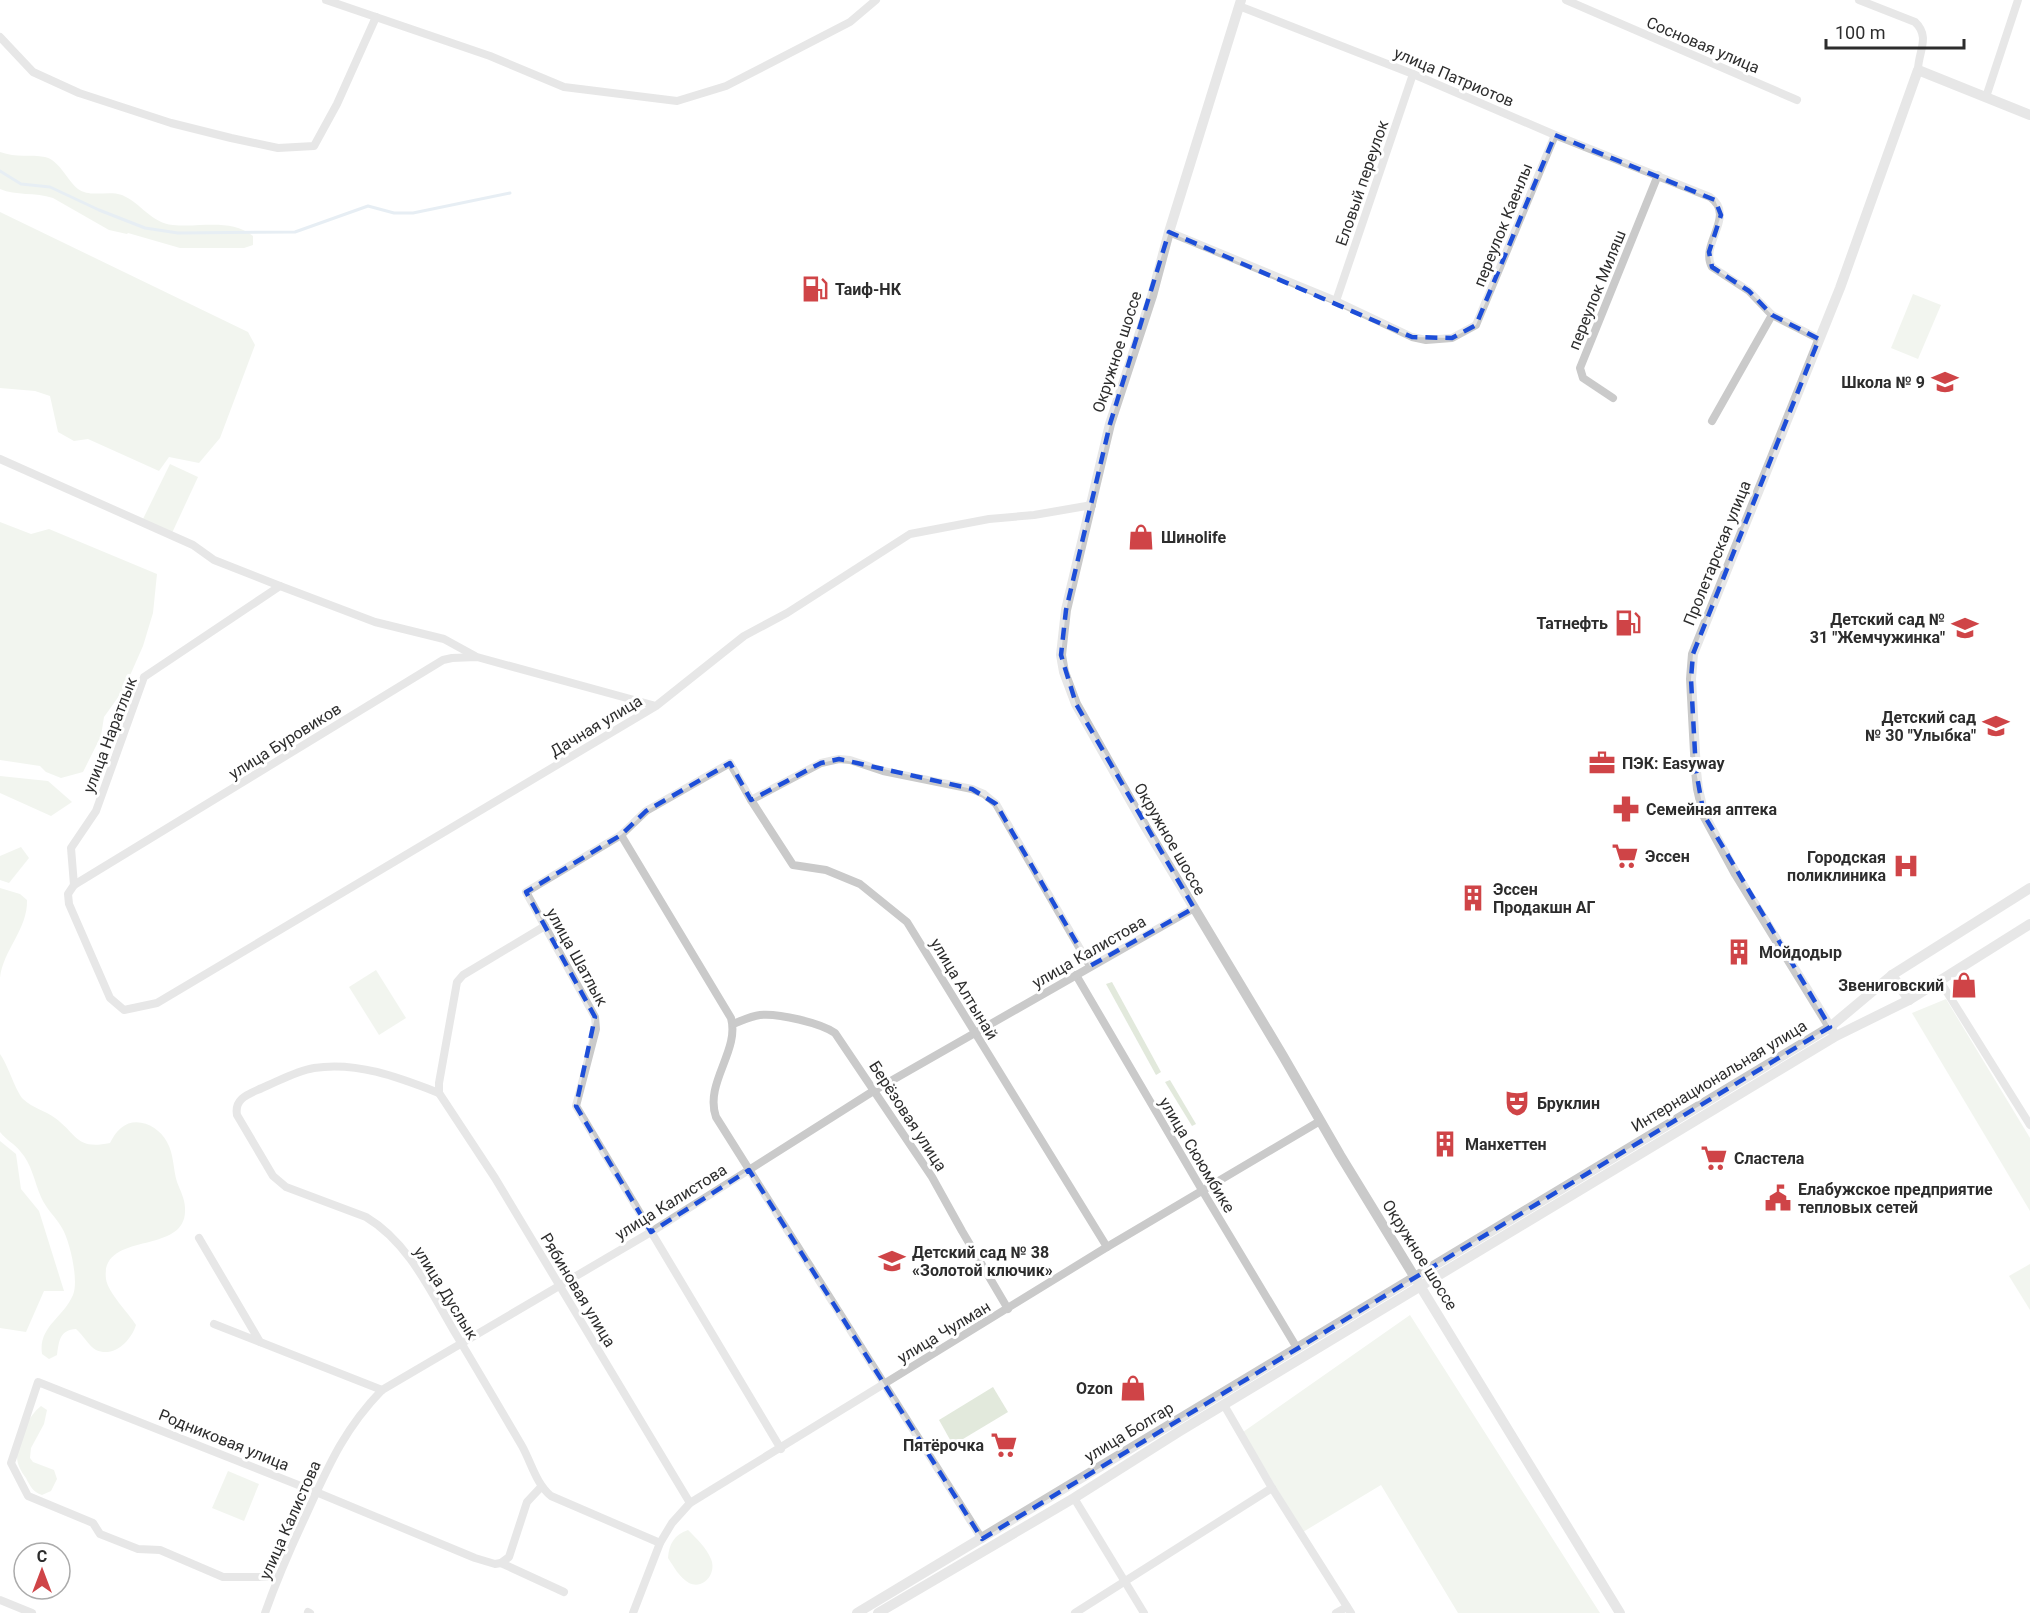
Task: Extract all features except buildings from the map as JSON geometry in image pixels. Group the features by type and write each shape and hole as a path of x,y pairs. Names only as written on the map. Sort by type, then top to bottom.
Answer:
{"street":[{"path":"326,0 490,56 564,87 677,101 726,86 850,22 876,0"},
{"name":"Сосновая улица","path":"1566,0 1797,100"},
{"path":"1859,0 1915,22 1923,35 1918,70 2030,114"},
{"path":"1986,96 2018,0"},
{"name":"улица Патриотов","path":"1240,3 1555,135 1710,197 1719,205 1721,215 1709,252 1710,263 1717,272 1749,291 1772,315"},
{"name":"Окружное шоссе","path":"1240,3 1169,232 1152,296 1110,424 1066,610 1061,655 1064,672 1076,704 1194,908 1320,1121 1620,1613"},
{"path":"0,37 33,72 79,93 171,123 278,148 314,146 337,104 376,17"},
{"name":"Пролетарская улица","path":"1833,1031 1739,880 1704,815 1696,771 1692,663 1696,645 1840,288 1918,70"},
{"name":"Еловый переулок","path":"1336,301 1413,74"},
{"name":"переулок Каенлы","path":"1336,301 1412,337 1426,340 1452,338 1476,325 1555,135"},
{"name":"переулок Миляш","path":"1612,398 1583,378 1580,368 1658,177"},
{"path":"1169,232 1336,301"},
{"path":"1712,421 1772,315 1819,339"},
{"path":"0,459 193,545 214,561 375,622 444,639 477,657"},
{"name":"Дачная улица","path":"74,885 68,894 69,904 110,998 124,1010 157,1003 656,706 744,636 787,614 910,534 989,519 1034,515 1092,505"},
{"name":"улица Наратлык","path":"74,885 71,848 96,811 144,677 280,586"},
{"name":"улица Буровиков","path":"74,885 435,664 452,658 477,657 656,706"},
{"path":"982,1539 716,1117 713,1103 733,1030 731,1017 621,836 646,811 730,763 751,800 821,763 839,759 850,760 883,771 972,789 984,794 996,804 1090,966"},
{"name":"улица Алтынай","path":"751,800 793,866 826,870 860,884 907,922 1107,1247"},
{"name":"улица Шатлык","path":"621,836 526,892 590,1004 597,1022 576,1106 781,1449"},
{"name":"Интернациональная улица","path":"1833,1031 1892,975 2030,888"},
{"name":"улица Калистова","path":"265,1613 278,1577 316,1492 346,1432 381,1389 462,1344 651,1232 875,1090 1194,908"},
{"name":"Интернациональная улица","path":"1418,1281 1833,1031 1910,1000 2030,924"},
{"path":"440,1093 441,1071 457,982 463,975 545,926"},
{"name":"улица Сююмбике","path":"1076,975 1298,1348"},
{"path":"1892,975 1910,1000"},
{"path":"1940,981 2030,1125"},
{"name":"Берёзовая улица","path":"732,1024 754,1016 770,1015 830,1029 838,1036 932,1177 1008,1309"},
{"name":"улица Дуслык","path":"440,1093 405,1080 359,1069 328,1067 299,1072 246,1095 238,1102 236,1111 278,1182 366,1217 377,1223 396,1240 417,1268 462,1344 523,1449 541,1487"},
{"name":"Рябиновая улица","path":"440,1093 495,1178 690,1503"},
{"name":"улица Чулман","path":"633,1613 660,1543 672,1523 690,1503 1107,1247 1320,1121"},
{"path":"199,1238 260,1342"},
{"name":"улица Болгар","path":"858,1613 1298,1348 1418,1281"},
{"name":"улица Болгар","path":"878,1613 1074,1498 1418,1281"},
{"path":"214,1324 381,1389"},
{"name":"Родниковая улица","path":"278,1577 223,1577 160,1550 138,1549 100,1534 93,1523 28,1496 11,1463 38,1382 316,1492 475,1558 495,1564 501,1563 564,1592"},
{"path":"1224,1405 1272,1488 1349,1610 1336,1613"},
{"path":"501,1563 509,1557 527,1502 531,1495 541,1487 551,1496 660,1543"},
{"path":"1075,1613 1272,1488"},
{"path":"1074,1498 1144,1613"},
{"path":"0,1600 32,1613"}],"highlighted area":[{"path":"1555,135 1715,200 1721,215 1709,252 1712,267 1749,291 1772,315 1819,339 1693,654 1691,679 1696,771 1704,815 1830,1027 982,1539 749,1170 651,1232 576,1106 595,1017 526,892 621,835 646,811 730,763 751,800 821,763 839,759 972,789 996,804 1090,966 1194,908 1076,704 1061,655 1066,610 1110,424 1169,232 1412,337 1452,338 1476,325"}],"shaded area":[{"path":"0,152 50,159 83,192 122,195 158,221 183,226 225,225 244,230 253,236 253,245 244,248 180,248 109,230 53,198 12,193 0,189"},
{"path":"0,212 248,332 255,345 220,438 199,463 169,457 159,471 88,439 74,441 58,432 50,396 35,391 0,388"},
{"path":"1913,294 1941,305 1918,359 1891,348"},
{"path":"170,464 198,477 172,533 143,519"},
{"path":"0,522 31,534 49,529 157,574 153,613 143,646 124,689 104,717 101,736 83,772 61,778 46,772 40,766 0,760"},
{"path":"0,776 48,781 72,802 51,816 0,793"},
{"path":"21,847 29,858 9,883 0,880 0,856"},
{"path":"0,888 20,894 27,900 24,920 6,958 0,978"},
{"path":"376,970 406,1018 379,1035 349,987"},
{"path":"1112,982 1161,1072 1156,1075 1106,984"},
{"path":"1946,999 2030,1138 2030,1211 1912,1013"},
{"path":"0,1054 23,1099 55,1118 78,1140 99,1145 110,1143 121,1128 133,1122 140,1122 159,1131 169,1147 185,1205 182,1223 173,1233 129,1247 116,1254 108,1264 106,1279 108,1284 114,1296 136,1325 126,1342 115,1350 103,1352 96,1350 76,1329 63,1334 57,1355 49,1359 42,1354 42,1345 47,1330 73,1295 74,1271 71,1251 65,1234 43,1201 27,1161 0,1132"},
{"path":"1170,1080 1196,1124 1192,1126 1165,1082"},
{"path":"0,1141 16,1154 21,1189 39,1211 64,1291 44,1291 26,1332 0,1328"},
{"path":"2030,1264 2030,1310 2009,1276"},
{"path":"1410,1315 1600,1613 1458,1613 1381,1485 1303,1532 1243,1432"},
{"path":"993,1387 1008,1412 953,1445 939,1420"},
{"path":"41,1406 47,1410 44,1424 31,1448 30,1458 33,1462 54,1470 57,1479 51,1491 42,1495 30,1486 20,1468 17,1456 24,1429"},
{"path":"228,1471 259,1484 244,1521 212,1508"},
{"path":"688,1530 707,1551 712,1564 711,1575 708,1579 694,1585 685,1581 668,1558 673,1541"}],"waterway":[{"path":"0,171 21,184 50,187 145,228 178,233 295,232 368,206 394,213 413,213 510,193"}],"place":[{"name":"Таиф-НК","path":"815,289"},
{"name":"Школа № 9","path":"1945,382"},
{"name":"Шиноlife","path":"1141,537"},
{"name":"Татнефть","path":"1628,623"},
{"name":"Детский сад № 31 \"Жемчужинка\"","path":"1965,628"},
{"name":"Детский сад № 30 \"Улыбка\"","path":"1996,726"},
{"name":"ПЭК: Easyway","path":"1602,763"},
{"name":"Семейная аптека","path":"1626,809"},
{"name":"Эссен","path":"1625,856"},
{"name":"Городская поликлиника","path":"1906,866"},
{"name":"Эссен Продакшн АГ","path":"1473,898"},
{"name":"Мойдодыр","path":"1739,952"},
{"name":"Звениговский","path":"1964,985"},
{"name":"Бруклин","path":"1517,1103"},
{"name":"Манхеттен","path":"1445,1144"},
{"name":"Сластела","path":"1714,1158"},
{"name":"Елабужское предприятие тепловых сетей","path":"1778,1198"},
{"name":"Детский сад № 38 «Золотой ключик»","path":"892,1261"},
{"name":"Ozon","path":"1133,1388"},
{"name":"Пятёрочка","path":"1004,1445"}]}
